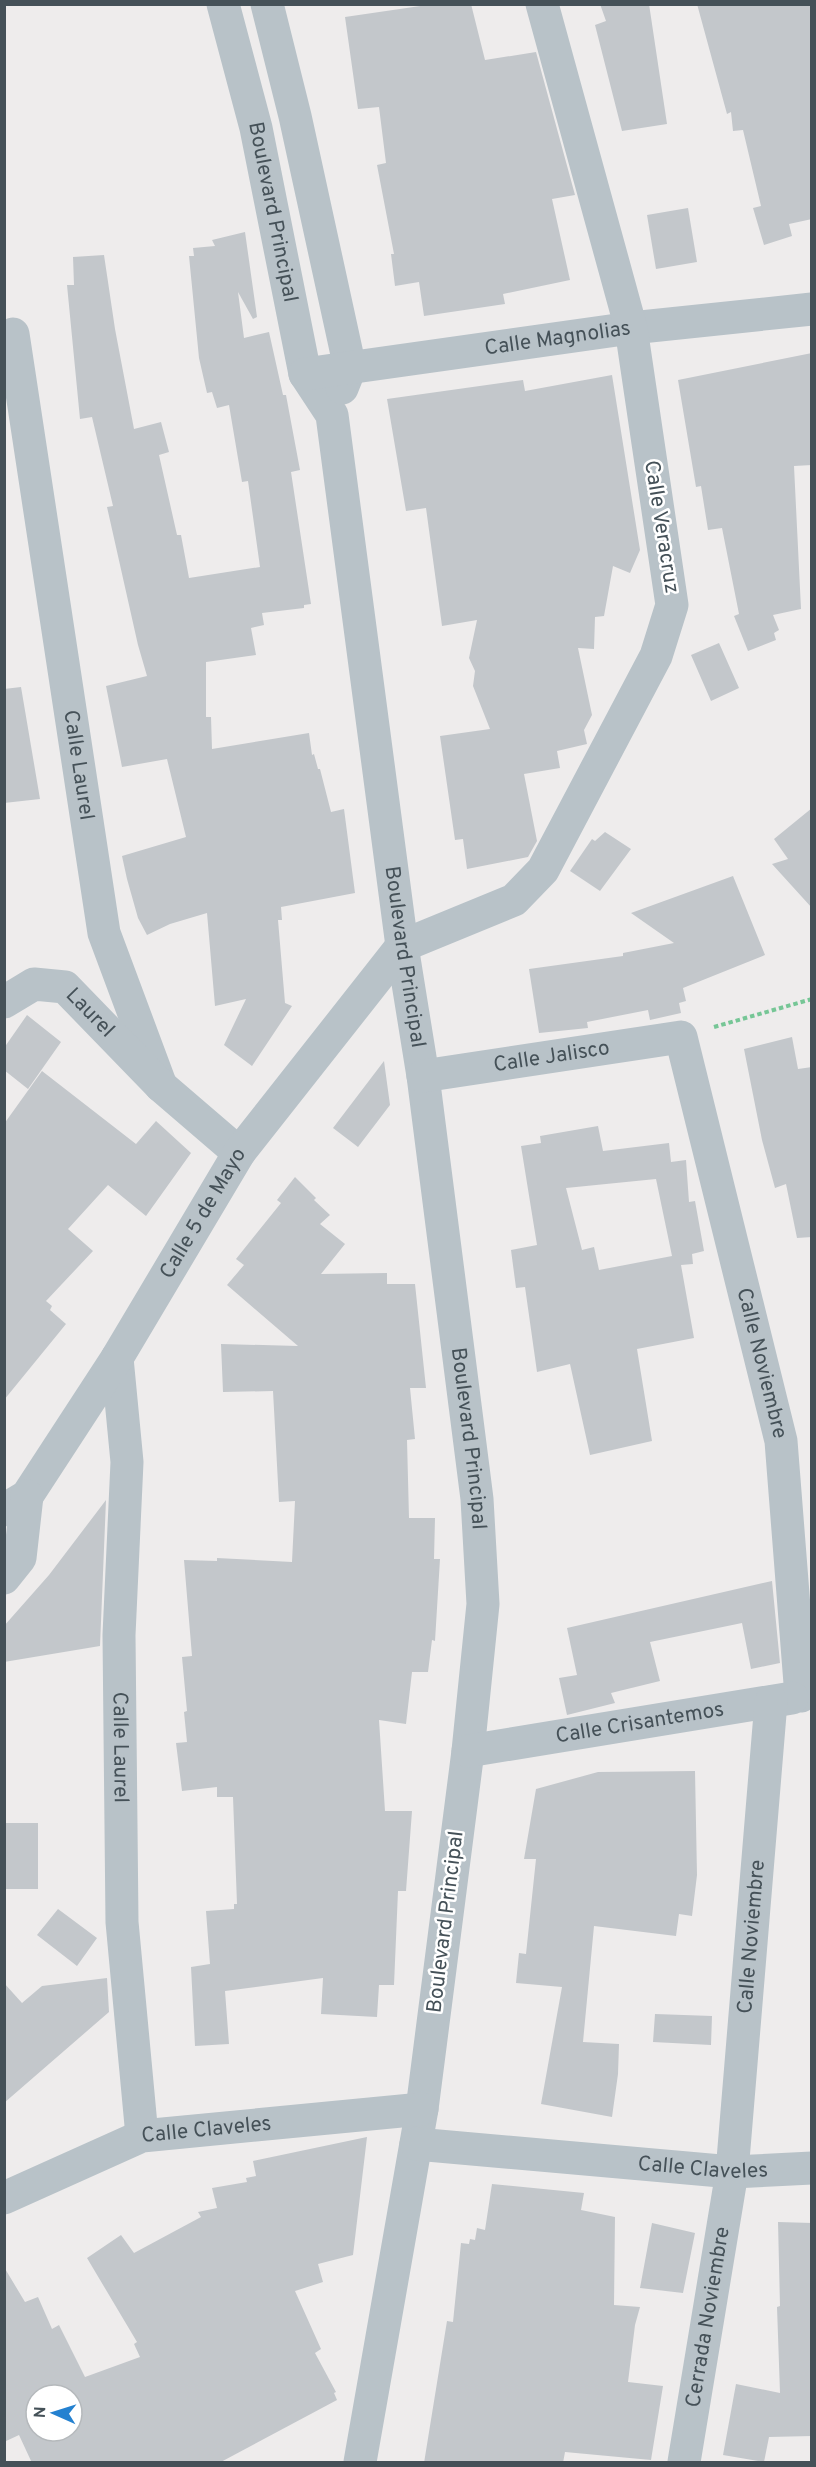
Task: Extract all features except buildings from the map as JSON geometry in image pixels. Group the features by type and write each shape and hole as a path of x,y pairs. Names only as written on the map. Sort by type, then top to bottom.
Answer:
{"street":[{"name":"Boulevard Principal","path":"223,4 256,128 305,374 332,415 402,946 423,1076 477,1499 483,1604 468,1751 422,2109 360,2463"},
{"name":"Boulevard Principal","path":"267,4 295,116 350,368 332,415"},
{"name":"Calle Veracruz","path":"402,946 514,900 543,870 656,656 672,605 631,328 542,4"},
{"name":"Calle Magnolias","path":"305,374 631,328 812,309"},
{"name":"Calle Laurel","path":"13,333 104,933 161,1086 239,1153"},
{"name":"Calle 5 de Mayo","path":"4,1578 20,1558 16,1503 117,1358 239,1153 402,946"},
{"name":"Laurel","path":"4,1002 34,984 65,987 161,1086"},
{"name":"Calle Jalisco","path":"423,1076 681,1037"},
{"name":"Calle Noviembre","path":"681,1037 781,1441 794,1697 732,2172"},
{"name":"Calle Laurel","path":"117,1358 127,1462 119,1635 122,1922 142,2136"},
{"name":"Calle Crisantemos","path":"468,1751 794,1697"},
{"name":"Calle Claveles","path":"4,2198 142,2136 422,2109"},
{"name":"Calle Claveles","path":"416,2144 732,2172 812,2168"},
{"name":"Cerrada Noviembre","path":"684,2463 732,2172"}],"path":[{"path":"681,1037 812,999"}]}
